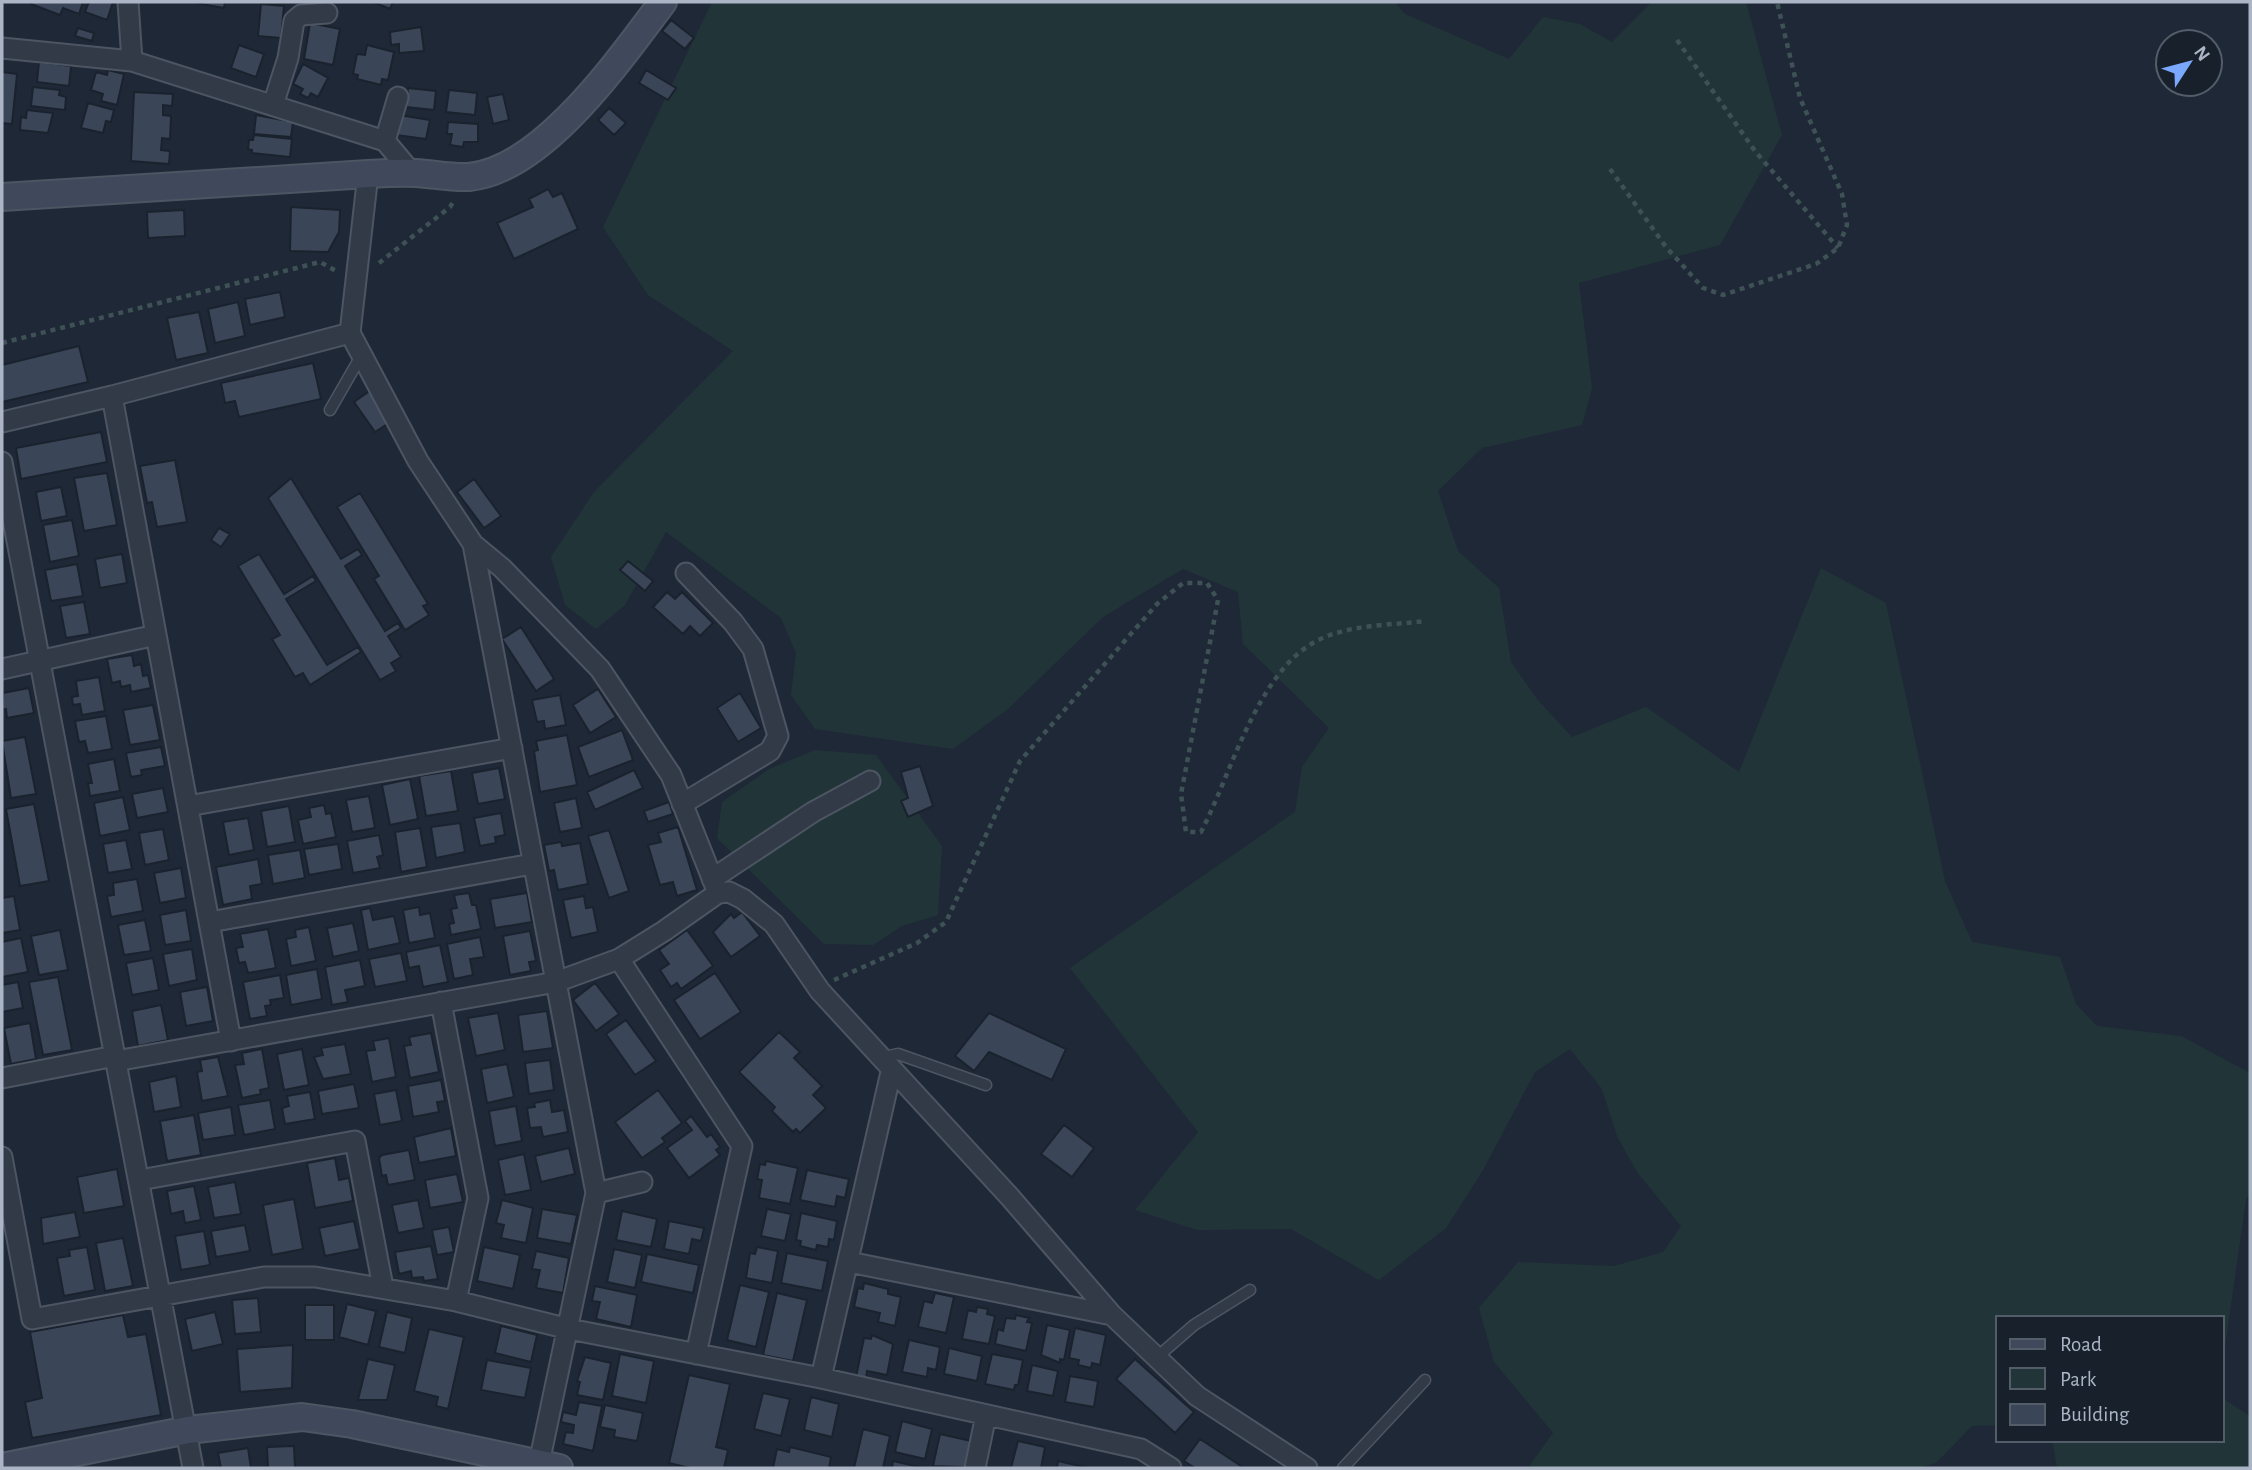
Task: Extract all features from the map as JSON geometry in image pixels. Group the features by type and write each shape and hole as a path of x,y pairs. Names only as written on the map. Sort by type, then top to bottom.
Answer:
{"street":[{"path":"128,2 132,61"},
{"path":"2,197 411,172 470,177 512,161 554,132 613,67 663,2"},
{"path":"273,105 288,58 294,21 301,15 327,13"},
{"path":"2,48 132,61 385,141 411,172"},
{"path":"385,141 398,97"},
{"path":"368,174 349,333 418,461 473,544 502,568 600,669 671,775 715,886 743,899 774,924 820,991 885,1065 1009,1196 1112,1315 1196,1396 1283,1461 1307,1468"},
{"path":"2,422 112,396 349,333"},
{"path":"112,396 231,1041"},
{"path":"2,462 188,1430 193,1468"},
{"path":"2,1467 188,1430 302,1417 352,1424 545,1467 596,1193 473,544"},
{"path":"682,804 770,751 778,736 753,649 733,622 686,573"},
{"path":"2,669 156,635"},
{"path":"188,806 512,748"},
{"path":"2,1078 231,1041 556,982 619,959 813,812 870,781"},
{"path":"210,922 532,864"},
{"path":"619,959 742,1146 696,1354"},
{"path":"441,1002 478,1198 456,1301"},
{"path":"821,1378 849,1262 885,1065"},
{"path":"140,1180 355,1141 383,1287"},
{"path":"2,1157 32,1319 264,1277 316,1277 456,1301 569,1329 821,1378 1141,1449 1171,1468"},
{"path":"596,1193 642,1181"},
{"path":"849,1262 1112,1315"},
{"path":"975,1468 986,1415"}],"lane":[{"path":"330,411 361,355"},
{"path":"885,1065 898,1054 986,1085"},
{"path":"1157,1358 1194,1325 1250,1290"},
{"path":"1343,1468 1425,1380"}],"path":[{"path":"1610,169 1666,247 1703,288 1723,295 1816,264 1838,248 1847,225 1842,194 1800,98 1777,2"},
{"path":"1677,40 1755,151 1838,248"},
{"path":"2,343 320,262 355,282 450,207 470,177"},
{"path":"838,977 917,943 946,922 1020,761 1157,604 1183,583 1206,583 1218,600 1181,794 1186,832 1201,832 1264,696 1289,660 1324,637 1358,628 1426,621"}],"green space":[{"path":"712,2 1395,2 1405,14 1509,59 1543,17 1580,24 1612,42 1652,2 1746,2 1782,135 1720,245 1579,283 1592,388 1582,425 1482,448 1438,491 1458,551 1499,588 1511,662 1537,699 1572,737 1646,707 1739,772 1821,568 1886,603 1945,881 1972,942 2060,957 2076,1004 2097,1026 2181,1036 2250,1073 2250,1194 2246,1199 2224,1354 2224,1316 1996,1316 1996,1425 1972,1426 1936,1463 1920,1468 1532,1468 1530,1465 1553,1433 1494,1362 1479,1308 1518,1262 1614,1266 1663,1252 1681,1226 1637,1172 1617,1136 1602,1089 1570,1049 1535,1072 1483,1170 1446,1228 1379,1280 1291,1229 1197,1230 1135,1210 1198,1132 1070,968 1295,812 1302,767 1329,728 1243,644 1238,592 1183,569 1103,617 1008,709 953,749 815,729 791,695 796,653 781,618 666,532 625,605 596,629 565,605 551,557 594,492 733,351 648,295 603,227"},
{"path":"815,750 876,755 942,846 938,915 902,926 873,945 824,944 717,838 722,802 769,769"},
{"path":"2224,1399 2250,1416 2250,1468 2057,1468 2052,1442 2224,1442"}],"building":[{"path":"83,2 79,14 63,8 60,15 31,4"},
{"path":"89,2 113,2 107,20 85,12"},
{"path":"190,2 225,2 224,8"},
{"path":"373,2 393,2 390,9"},
{"path":"261,4 284,6 281,38 258,36"},
{"path":"671,20 694,38 685,49 662,31"},
{"path":"310,23 340,29 333,65 304,59"},
{"path":"421,27 424,51 399,53 399,44 391,45 390,32"},
{"path":"78,28 94,33 92,41 75,36"},
{"path":"239,45 264,54 256,77 231,68"},
{"path":"367,45 394,52 388,80 382,79 381,85 357,79 358,75 353,74 357,54 365,55"},
{"path":"39,62 71,66 69,86 37,82"},
{"path":"303,64 328,78 318,97 311,93 308,98 300,94 303,89 293,84"},
{"path":"108,70 124,74 117,105 101,101 103,94 91,90 96,72 107,75"},
{"path":"646,70 676,88 668,100 639,83"},
{"path":"2,72 17,74 12,124 2,123"},
{"path":"33,87 60,90 59,95 66,97 65,110 31,106"},
{"path":"408,88 436,91 434,110 406,107"},
{"path":"449,90 477,93 475,115 446,112"},
{"path":"134,92 173,94 172,106 163,105 163,115 171,116 170,139 162,138 161,150 170,151 169,164 131,161"},
{"path":"503,94 509,120 493,124 487,97"},
{"path":"88,103 114,110 111,122 106,121 103,133 81,128"},
{"path":"609,108 626,123 614,135 598,120"},
{"path":"27,110 53,113 48,133 20,130 21,117 26,118"},
{"path":"256,115 293,122 291,137 254,134"},
{"path":"399,115 430,120 426,139 396,135"},
{"path":"448,122 478,124 478,142 464,142 463,147 450,145 452,134 447,134"},
{"path":"254,135 292,139 290,157 252,153 252,150 248,149 249,140 253,140"},
{"path":"548,189 553,197 562,193 578,229 514,259 497,223 533,207 529,199"},
{"path":"291,207 340,210 339,232 328,252 290,251"},
{"path":"184,210 185,236 148,238 147,212"},
{"path":"280,292 285,317 250,325 245,299"},
{"path":"238,302 245,336 215,343 208,309"},
{"path":"199,312 208,353 176,360 167,318"},
{"path":"79,346 88,382 2,402 2,365"},
{"path":"313,363 321,399 239,417 235,401 225,403 221,383"},
{"path":"371,390 392,421 375,432 354,402"},
{"path":"101,432 107,462 21,479 16,448"},
{"path":"175,460 187,522 157,527 152,502 147,503 140,466"},
{"path":"107,473 117,525 84,531 74,478"},
{"path":"291,478 341,559 358,549 362,555 345,566 385,631 398,623 401,628 388,636 401,657 391,663 396,671 380,680 268,498"},
{"path":"474,479 501,516 484,528 457,492"},
{"path":"61,487 67,516 41,521 36,492"},
{"path":"360,493 428,604 423,606 429,615 405,630 374,579 379,576 337,507"},
{"path":"72,520 79,556 50,562 43,525"},
{"path":"219,528 230,534 221,547 211,540"},
{"path":"122,554 127,583 100,588 95,559"},
{"path":"259,554 284,594 313,576 316,581 286,599 327,665 358,647 361,652 310,685 303,673 295,677 272,639 280,635 238,566"},
{"path":"628,561 653,581 645,591 620,570"},
{"path":"77,564 83,596 51,601 45,570"},
{"path":"667,592 675,599 682,592 713,623 700,636 690,626 683,634 653,607"},
{"path":"84,602 90,634 66,638 60,606"},
{"path":"521,627 554,679 536,691 502,639"},
{"path":"132,655 134,666 141,664 143,676 148,675 151,688 131,692 130,685 121,687 120,681 112,683 107,659"},
{"path":"99,677 105,711 82,715 80,704 73,705 72,697 78,696 76,681"},
{"path":"29,688 34,713 7,718 6,709 2,710 3,693"},
{"path":"598,689 616,717 590,733 573,705"},
{"path":"740,693 761,728 738,742 717,708"},
{"path":"560,695 566,725 545,729 544,721 537,722 532,700"},
{"path":"153,705 160,740 130,745 123,710"},
{"path":"106,716 112,749 88,753 85,741 79,742 75,721"},
{"path":"622,730 633,760 589,777 578,747"},
{"path":"567,735 577,785 540,792 534,751 538,750 536,741"},
{"path":"25,737 36,794 11,798 2,741"},
{"path":"161,747 165,766 141,770 142,775 131,777 126,753"},
{"path":"114,759 120,791 90,796 88,783 92,783 88,764"},
{"path":"920,766 933,806 908,817 901,801 908,798 901,772"},
{"path":"499,768 505,799 478,804 472,773"},
{"path":"634,770 643,788 595,810 587,792"},
{"path":"451,771 458,811 426,816 419,776"},
{"path":"410,779 418,819 390,825 382,785"},
{"path":"163,788 168,812 137,818 132,794"},
{"path":"369,796 375,828 352,832 346,800"},
{"path":"123,797 130,830 100,836 94,803"},
{"path":"576,798 582,828 560,832 554,803"},
{"path":"669,802 673,814 648,822 644,811"},
{"path":"34,804 49,881 20,886 6,809"},
{"path":"324,805 326,814 331,813 336,837 303,844 298,820 311,817 309,808"},
{"path":"289,806 295,842 267,847 261,811"},
{"path":"501,813 505,835 495,837 496,843 480,846 474,818"},
{"path":"248,818 254,850 229,855 223,822"},
{"path":"460,823 465,852 436,858 431,827"},
{"path":"678,827 697,890 677,896 673,882 660,885 648,845 661,842 658,833"},
{"path":"420,828 427,867 401,872 395,832"},
{"path":"163,829 169,860 145,865 139,833"},
{"path":"609,830 629,891 609,898 588,836"},
{"path":"379,835 383,855 377,857 380,868 353,873 347,841"},
{"path":"126,840 132,869 108,873 103,844"},
{"path":"561,842 562,846 580,843 588,884 558,890 554,870 549,871 544,845"},
{"path":"338,844 342,869 309,875 304,849"},
{"path":"300,850 305,878 273,884 268,855"},
{"path":"258,859 262,884 250,886 252,899 223,905 216,867"},
{"path":"181,868 186,898 160,903 154,873"},
{"path":"137,879 143,911 111,917 107,896 114,895 113,883"},
{"path":"469,893 472,905 476,905 481,929 451,935 449,924 454,923 451,909 457,908 454,895"},
{"path":"527,893 532,922 495,928 490,899"},
{"path":"14,896 20,930 2,933 2,898"},
{"path":"584,896 586,908 593,907 598,932 571,938 563,900"},
{"path":"419,907 420,915 430,913 435,938 409,943 403,910"},
{"path":"370,908 373,920 394,916 400,943 368,950 361,910"},
{"path":"186,910 191,941 165,945 160,915"},
{"path":"742,912 760,936 731,957 713,932 731,914 734,918"},
{"path":"145,920 151,951 124,955 118,925"},
{"path":"353,923 359,951 333,957 327,928"},
{"path":"309,927 316,961 291,966 286,939 296,937 295,930"},
{"path":"268,929 276,968 248,973 245,962 239,963 236,948 243,947 240,934"},
{"path":"60,930 68,970 39,975 31,936"},
{"path":"687,930 713,966 681,989 677,983 671,987 660,970 669,964 659,950"},
{"path":"530,931 536,961 529,962 531,971 510,975 503,936"},
{"path":"480,937 484,957 470,959 473,975 454,979 447,944"},
{"path":"21,938 28,972 2,977 2,942"},
{"path":"440,945 448,982 423,987 419,966 409,968 406,952"},
{"path":"192,949 197,980 169,986 163,954"},
{"path":"401,953 407,981 375,987 369,959"},
{"path":"153,958 159,990 132,995 126,963"},
{"path":"360,960 365,986 345,990 348,1002 332,1005 325,967"},
{"path":"317,969 322,999 291,1005 286,975"},
{"path":"715,973 741,1012 700,1039 674,1000"},
{"path":"280,975 284,998 270,1000 271,1005 265,1006 267,1016 250,1019 243,982"},
{"path":"58,977 72,1050 43,1055 29,982"},
{"path":"18,982 23,1008 2,1012 2,985"},
{"path":"595,983 619,1014 596,1031 573,1000"},
{"path":"207,987 213,1021 186,1026 180,992"},
{"path":"161,1005 168,1040 138,1046 132,1011"},
{"path":"547,1011 553,1048 523,1052 518,1015"},
{"path":"498,1013 505,1050 476,1056 468,1018"},
{"path":"989,1013 1066,1049 1052,1080 989,1052 974,1071 955,1056"},
{"path":"626,1020 656,1061 635,1075 606,1034"},
{"path":"30,1023 36,1059 11,1064 4,1028"},
{"path":"779,1032 800,1052 794,1058 822,1086 813,1095 826,1108 800,1133 796,1129 793,1132 772,1111 775,1107 739,1072"},
{"path":"431,1033 439,1072 410,1078 404,1046 411,1045 409,1037"},
{"path":"389,1038 396,1077 372,1082 366,1051 375,1050 373,1041"},
{"path":"345,1044 351,1074 323,1079 314,1057 323,1055 321,1048"},
{"path":"262,1049 269,1088 260,1090 261,1094 242,1098 235,1065 244,1064 242,1053"},
{"path":"302,1049 309,1085 284,1090 277,1054"},
{"path":"218,1057 228,1096 202,1101 197,1072 202,1071 200,1060"},
{"path":"550,1060 554,1090 529,1094 525,1063"},
{"path":"507,1064 514,1097 487,1103 481,1069"},
{"path":"176,1076 181,1107 154,1112 149,1082"},
{"path":"441,1080 445,1101 437,1102 439,1112 413,1117 408,1086"},
{"path":"354,1084 359,1108 322,1114 318,1091"},
{"path":"396,1090 402,1121 380,1125 374,1094"},
{"path":"658,1090 682,1123 662,1138 665,1142 642,1158 615,1122"},
{"path":"310,1092 315,1119 285,1124 282,1108 289,1106 287,1096"},
{"path":"270,1100 275,1129 244,1135 238,1105"},
{"path":"550,1100 552,1112 564,1110 568,1132 543,1137 541,1127 530,1128 527,1108 535,1107 534,1103"},
{"path":"516,1106 522,1141 495,1146 489,1111"},
{"path":"231,1107 235,1135 203,1140 198,1113"},
{"path":"194,1115 201,1155 167,1161 160,1121"},
{"path":"691,1116 707,1137 711,1134 720,1147 716,1150 720,1155 689,1178 667,1148 692,1130 685,1121"},
{"path":"1064,1125 1094,1148 1072,1177 1041,1154"},
{"path":"451,1128 456,1156 419,1163 414,1137"},
{"path":"569,1148 575,1174 541,1182 535,1156"},
{"path":"409,1150 415,1180 388,1185 386,1175 382,1176 379,1158 382,1155"},
{"path":"524,1154 531,1190 505,1195 498,1160"},
{"path":"335,1158 339,1180 349,1178 353,1201 315,1208 307,1163"},
{"path":"766,1161 798,1168 790,1204 759,1198 762,1180 757,1179 760,1164 765,1165"},
{"path":"117,1169 124,1206 84,1213 77,1177"},
{"path":"807,1170 849,1179 845,1198 837,1196 835,1207 800,1200"},
{"path":"457,1174 463,1202 430,1208 425,1180"},
{"path":"235,1182 241,1214 214,1218 208,1187"},
{"path":"194,1186 201,1220 185,1223 183,1211 171,1214 167,1191"},
{"path":"294,1199 303,1249 272,1255 263,1205"},
{"path":"418,1200 424,1228 398,1233 392,1205"},
{"path":"502,1200 533,1208 526,1243 501,1238 504,1225 496,1223"},
{"path":"542,1209 577,1215 571,1244 537,1238"},
{"path":"767,1209 791,1214 785,1241 761,1236"},
{"path":"622,1211 657,1219 651,1247 616,1240"},
{"path":"75,1212 80,1237 43,1244 41,1218"},
{"path":"801,1213 837,1221 834,1240 829,1239 828,1247 817,1245 816,1250 800,1246 801,1241 796,1240"},
{"path":"354,1221 360,1249 325,1256 319,1228"},
{"path":"669,1221 704,1228 701,1241 692,1239 689,1254 664,1249"},
{"path":"245,1225 250,1251 216,1257 211,1231"},
{"path":"449,1227 454,1252 437,1255 432,1230"},
{"path":"204,1231 210,1265 181,1270 175,1236"},
{"path":"123,1238 133,1286 105,1291 96,1243"},
{"path":"431,1246 438,1279 424,1281 423,1277 412,1278 411,1271 399,1274 395,1252"},
{"path":"87,1247 95,1290 64,1296 57,1258 70,1256 69,1250"},
{"path":"484,1247 520,1255 513,1289 477,1281"},
{"path":"757,1247 778,1251 772,1283 746,1278 750,1253 755,1254"},
{"path":"614,1249 642,1255 635,1288 607,1282"},
{"path":"536,1251 569,1258 563,1293 536,1288 540,1270 532,1269"},
{"path":"787,1253 828,1261 822,1291 781,1283"},
{"path":"647,1254 699,1265 693,1293 641,1282"},
{"path":"864,1283 888,1289 888,1294 901,1297 895,1326 878,1322 880,1313 854,1307 858,1288 863,1289"},
{"path":"740,1285 769,1292 756,1347 727,1340"},
{"path":"595,1286 637,1295 631,1327 596,1319 600,1302 592,1301"},
{"path":"777,1293 807,1300 793,1361 763,1355"},
{"path":"935,1293 954,1297 946,1333 918,1327 924,1301 932,1303"},
{"path":"258,1298 261,1332 235,1334 232,1300"},
{"path":"347,1304 376,1311 368,1345 339,1337"},
{"path":"305,1305 334,1305 334,1340 305,1340"},
{"path":"977,1307 988,1309 987,1314 995,1316 989,1344 962,1339 968,1310 976,1312"},
{"path":"215,1312 223,1344 192,1351 185,1319"},
{"path":"387,1312 412,1318 405,1353 379,1347"},
{"path":"123,1315 128,1337 146,1334 161,1415 32,1438 25,1402 42,1398 30,1332"},
{"path":"1016,1315 1029,1318 1027,1322 1032,1323 1026,1351 995,1344 998,1329 1003,1331 1006,1318 1015,1319"},
{"path":"1047,1325 1070,1330 1064,1360 1060,1359 1060,1363 1041,1355"},
{"path":"501,1326 537,1335 531,1362 495,1353"},
{"path":"1075,1328 1106,1335 1100,1365 1092,1363 1091,1368 1078,1365 1079,1360 1069,1358"},
{"path":"429,1329 464,1337 448,1409 436,1406 438,1397 414,1391"},
{"path":"872,1335 893,1344 887,1375 867,1371 866,1379 856,1377 864,1338 871,1339"},
{"path":"909,1340 940,1347 936,1370 928,1368 927,1377 902,1372"},
{"path":"293,1345 292,1388 240,1392 237,1349"},
{"path":"949,1348 982,1356 977,1381 944,1374"},
{"path":"620,1354 654,1361 646,1403 612,1396"},
{"path":"992,1354 1023,1360 1018,1385 1015,1385 1014,1390 985,1384"},
{"path":"585,1357 611,1363 603,1400 577,1395 580,1382 577,1381"},
{"path":"368,1359 395,1365 387,1400 358,1400"},
{"path":"1135,1359 1194,1412 1175,1433 1116,1379"},
{"path":"487,1360 531,1368 525,1398 481,1390"},
{"path":"1032,1365 1058,1371 1053,1396 1027,1391"},
{"path":"689,1375 730,1384 716,1447 728,1450 724,1468 690,1468 669,1463"},
{"path":"1070,1376 1098,1381 1094,1407 1065,1402"},
{"path":"763,1393 790,1399 781,1436 754,1429"},
{"path":"811,1397 839,1404 832,1437 804,1430"},
{"path":"579,1402 602,1406 593,1451 563,1444 566,1432 573,1433 574,1425 561,1422 563,1412 576,1415"},
{"path":"605,1405 643,1413 637,1441 614,1437 615,1430 600,1427"},
{"path":"902,1421 932,1429 925,1459 895,1452"},
{"path":"863,1429 890,1436 883,1468 854,1468"},
{"path":"940,1434 971,1441 965,1467 933,1466"},
{"path":"1200,1439 1244,1468 1195,1468 1184,1461"},
{"path":"1018,1441 1045,1447 1041,1468 1011,1468"},
{"path":"294,1446 295,1468 268,1468 267,1447"},
{"path":"790,1447 831,1457 829,1468 773,1468 777,1449 789,1452"},
{"path":"248,1448 251,1468 221,1468 218,1453"},
{"path":"893,1461 924,1468 892,1468"},
{"path":"1058,1461 1089,1468 1057,1468"}]}
